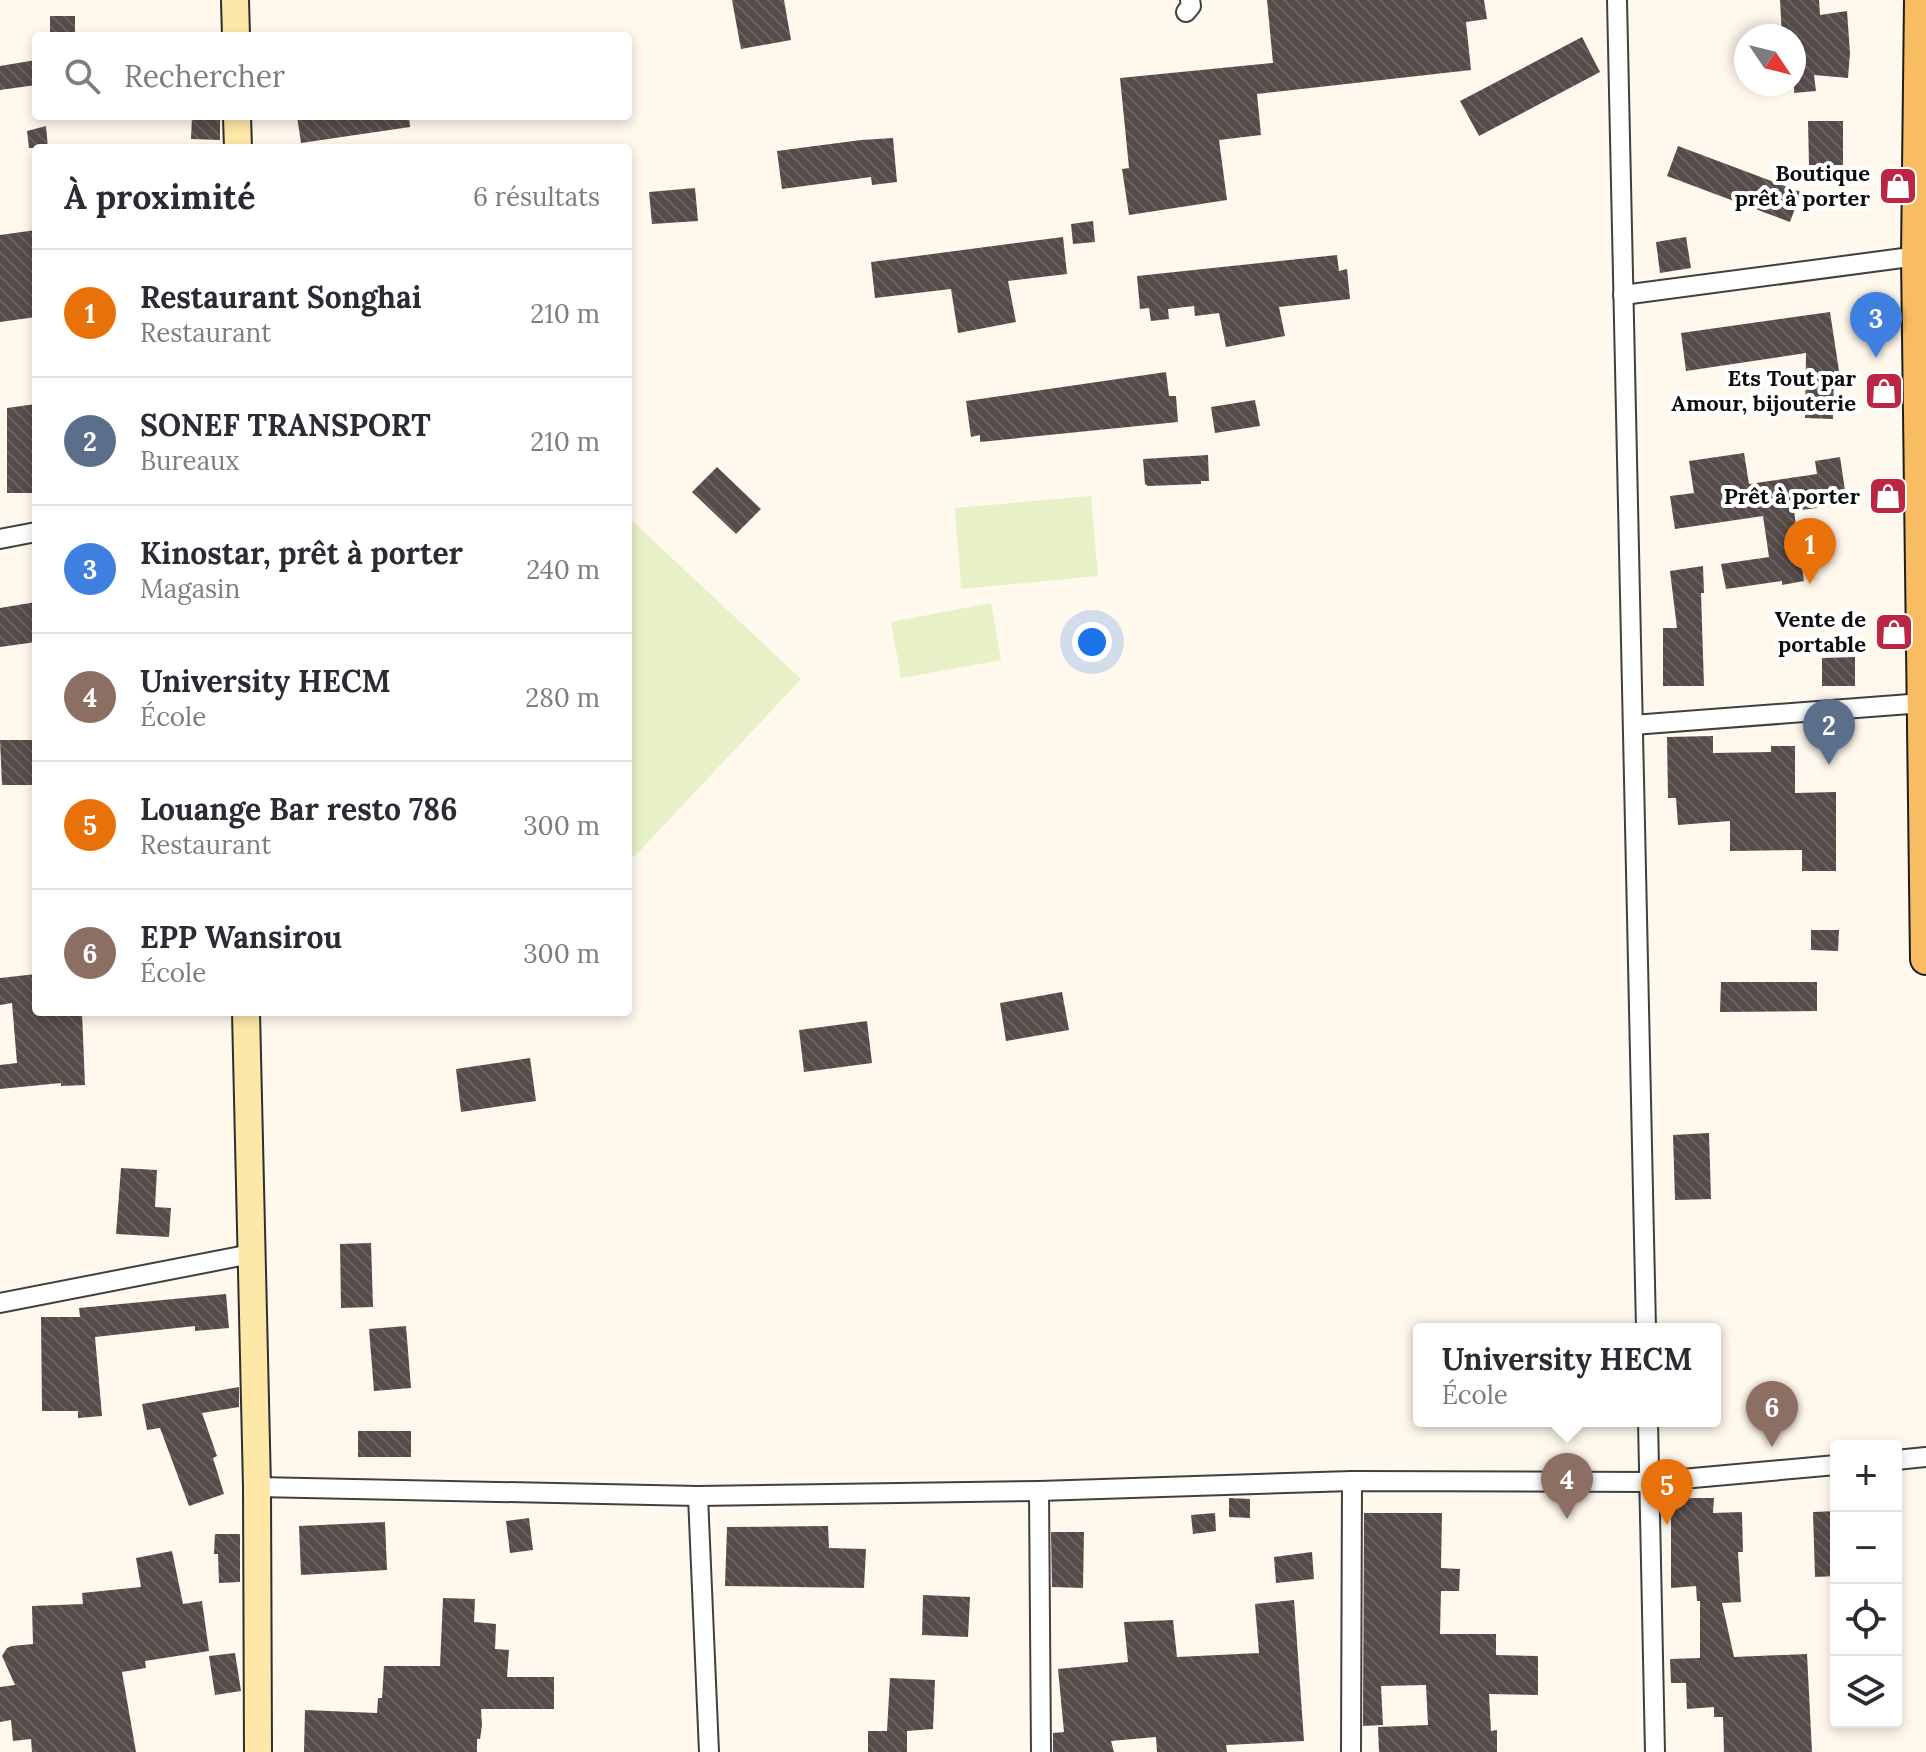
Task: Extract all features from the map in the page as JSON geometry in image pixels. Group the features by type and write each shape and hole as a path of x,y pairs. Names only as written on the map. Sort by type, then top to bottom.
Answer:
{"main road":[{"path":"1920,0 1926,959"}],"street":[{"path":"235,0 236,32"},
{"path":"1617,0 1646,1323"},
{"path":"237,120 238,144"},
{"path":"1623,295 1922,256"},
{"path":"0,539 32,533"},
{"path":"1633,725 1923,703"},
{"path":"246,1016 257,1487 258,1752"},
{"path":"0,1303 251,1254"},
{"path":"1648,1427 1655,1752"},
{"path":"1902,1459 1926,1457"},
{"path":"257,1487 698,1496 1039,1491 1352,1481 1649,1482 1830,1466"},
{"path":"1351,1752 1352,1481"},
{"path":"1039,1491 1041,1752"},
{"path":"698,1496 709,1752"}],"green space":[{"path":"1091,496 1098,576 961,589 955,508"},
{"path":"632,521 801,679 634,857 632,855"},
{"path":"991,603 1001,660 901,678 891,622"}],"building":[{"path":"732,0 784,0 791,40 741,49"},
{"path":"1267,0 1484,0 1487,19 1466,22 1471,70 1257,94 1261,135 1219,140 1227,200 1129,215 1122,169 1129,168 1120,78 1273,63"},
{"path":"1780,0 1819,0 1820,15 1847,11 1848,78 1814,75 1816,91 1806,92 1806,24 1781,24"},
{"path":"50,16 75,16 75,32 50,32"},
{"path":"1582,37 1600,72 1479,136 1460,101"},
{"path":"32,61 32,86 0,90 0,66"},
{"path":"192,120 220,120 220,140 191,139"},
{"path":"298,120 409,120 410,127 301,143"},
{"path":"1808,121 1843,121 1843,165 1809,165"},
{"path":"46,126 48,144 32,144 29,148 27,131"},
{"path":"893,138 897,182 872,185 871,177 782,189 777,151"},
{"path":"1678,146 1801,192 1790,222 1667,176"},
{"path":"695,188 698,221 652,224 649,192"},
{"path":"1093,221 1095,242 1073,244 1071,224"},
{"path":"32,231 32,318 0,322 0,235"},
{"path":"1063,237 1067,274 1008,281 1016,322 958,333 951,289 875,298 871,262"},
{"path":"1686,237 1691,268 1660,273 1656,242"},
{"path":"1337,255 1339,271 1347,269 1350,299 1279,307 1285,336 1226,347 1219,313 1195,316 1194,306 1168,309 1169,319 1151,321 1149,308 1140,309 1137,276"},
{"path":"1830,312 1839,371 1834,371 1833,419 1805,418 1806,353 1686,371 1681,333"},
{"path":"1166,372 1169,396 1176,396 1178,422 980,442 980,435 971,437 966,401"},
{"path":"1255,400 1260,426 1215,433 1211,407"},
{"path":"32,405 32,493 7,493 7,408"},
{"path":"1744,453 1749,484 1817,474 1815,461 1840,457 1847,504 1794,511 1804,581 1726,589 1721,564 1769,557 1763,516 1675,529 1670,496 1694,493 1689,461"},
{"path":"1208,455 1209,481 1201,481 1201,484 1145,484 1143,459"},
{"path":"717,467 761,509 736,534 692,492"},
{"path":"1703,566 1704,686 1663,686 1663,628 1677,628 1670,571"},
{"path":"32,603 32,643 0,647 0,608"},
{"path":"1855,657 1855,686 1822,686 1822,658"},
{"path":"1713,736 1713,753 1771,752 1771,746 1795,746 1795,793 1836,792 1836,871 1802,871 1802,850 1730,851 1730,821 1678,825 1676,798 1668,798 1667,737"},
{"path":"0,740 32,740 32,785 2,785"},
{"path":"1811,930 1839,930 1838,951 1811,950"},
{"path":"32,974 32,1016 82,1016 85,1085 61,1086 61,1083 0,1089 0,1065 17,1063 12,1003 0,1005 0,978"},
{"path":"1721,982 1817,982 1817,1011 1720,1012"},
{"path":"1062,992 1069,1030 1006,1041 1000,1003"},
{"path":"867,1021 872,1063 804,1072 799,1030"},
{"path":"530,1058 536,1101 461,1112 456,1069"},
{"path":"1709,1133 1711,1199 1675,1200 1673,1135"},
{"path":"121,1168 157,1170 155,1207 171,1208 169,1237 116,1234"},
{"path":"371,1243 373,1307 341,1308 340,1244"},
{"path":"226,1294 229,1328 195,1331 195,1326 95,1337 102,1416 78,1418 78,1411 42,1411 41,1317 80,1317 79,1308"},
{"path":"406,1326 411,1388 374,1391 369,1329"},
{"path":"239,1387 239,1407 202,1413 217,1456 213,1458 224,1494 189,1506 160,1428 147,1430 142,1404"},
{"path":"358,1431 411,1431 411,1457 358,1457"},
{"path":"1229,1498 1250,1499 1250,1518 1229,1517"},
{"path":"1671,1498 1714,1498 1713,1513 1742,1512 1743,1552 1738,1552 1741,1602 1722,1603 1734,1657 1807,1654 1812,1752 1724,1752 1723,1717 1714,1717 1714,1707 1687,1709 1686,1683 1671,1683 1670,1659 1700,1658 1700,1601 1697,1601 1696,1586 1671,1588"},
{"path":"1830,1511 1830,1576 1815,1577 1813,1512"},
{"path":"1215,1513 1216,1531 1193,1534 1191,1515"},
{"path":"1364,1513 1442,1513 1441,1568 1460,1569 1459,1591 1441,1591 1440,1634 1496,1634 1496,1655 1538,1656 1538,1695 1489,1694 1491,1731 1497,1730 1497,1752 1379,1752 1378,1727 1428,1725 1426,1685 1381,1686 1383,1725 1363,1726"},
{"path":"529,1518 533,1550 510,1553 506,1521"},
{"path":"385,1522 387,1570 301,1575 299,1526"},
{"path":"828,1526 829,1548 866,1549 864,1588 725,1586 727,1527"},
{"path":"1051,1532 1084,1532 1083,1588 1052,1587"},
{"path":"215,1534 240,1534 240,1582 219,1583 218,1554 214,1554"},
{"path":"172,1551 183,1604 202,1601 209,1651 145,1661 146,1668 122,1672 136,1752 32,1752 31,1739 13,1741 11,1720 0,1722 0,1687 15,1685 2,1656 12,1646 33,1644 32,1606 83,1604 82,1593 141,1587 136,1558"},
{"path":"1312,1552 1314,1579 1276,1583 1274,1557"},
{"path":"923,1595 970,1597 968,1637 922,1635"},
{"path":"443,1598 475,1599 474,1622 496,1624 495,1649 509,1650 507,1677 554,1677 554,1709 481,1709 482,1726 480,1739 477,1739 477,1752 304,1752 305,1710 377,1713 378,1698 382,1698 384,1666 440,1666"},
{"path":"1294,1600 1304,1741 1226,1745 1227,1752 1157,1752 1156,1737 1111,1741 1114,1752 1053,1752 1053,1733 1064,1732 1058,1669 1128,1662 1124,1622 1173,1620 1177,1657 1259,1653 1255,1604"},
{"path":"235,1653 241,1691 215,1695 209,1656"},
{"path":"890,1678 935,1680 933,1729 907,1731 907,1752 868,1752 868,1731 887,1731"}],"place":[{"name":"Boutique prêt à porter","path":"1898,186"},
{"name":"Kinostar, prêt à porter","path":"1876,358"},
{"name":"Ets Tout par Amour, bijouterie","path":"1884,391"},
{"name":"Prêt à porter","path":"1888,496"},
{"name":"Restaurant Songhai","path":"1810,584"},
{"name":"Vente de portable","path":"1894,632"},
{"name":"SONEF TRANSPORT","path":"1829,765"},
{"name":"EPP Wansirou","path":"1772,1447"},
{"name":"University HECM","path":"1567,1519"},
{"name":"Louange Bar resto 786","path":"1667,1525"}]}
